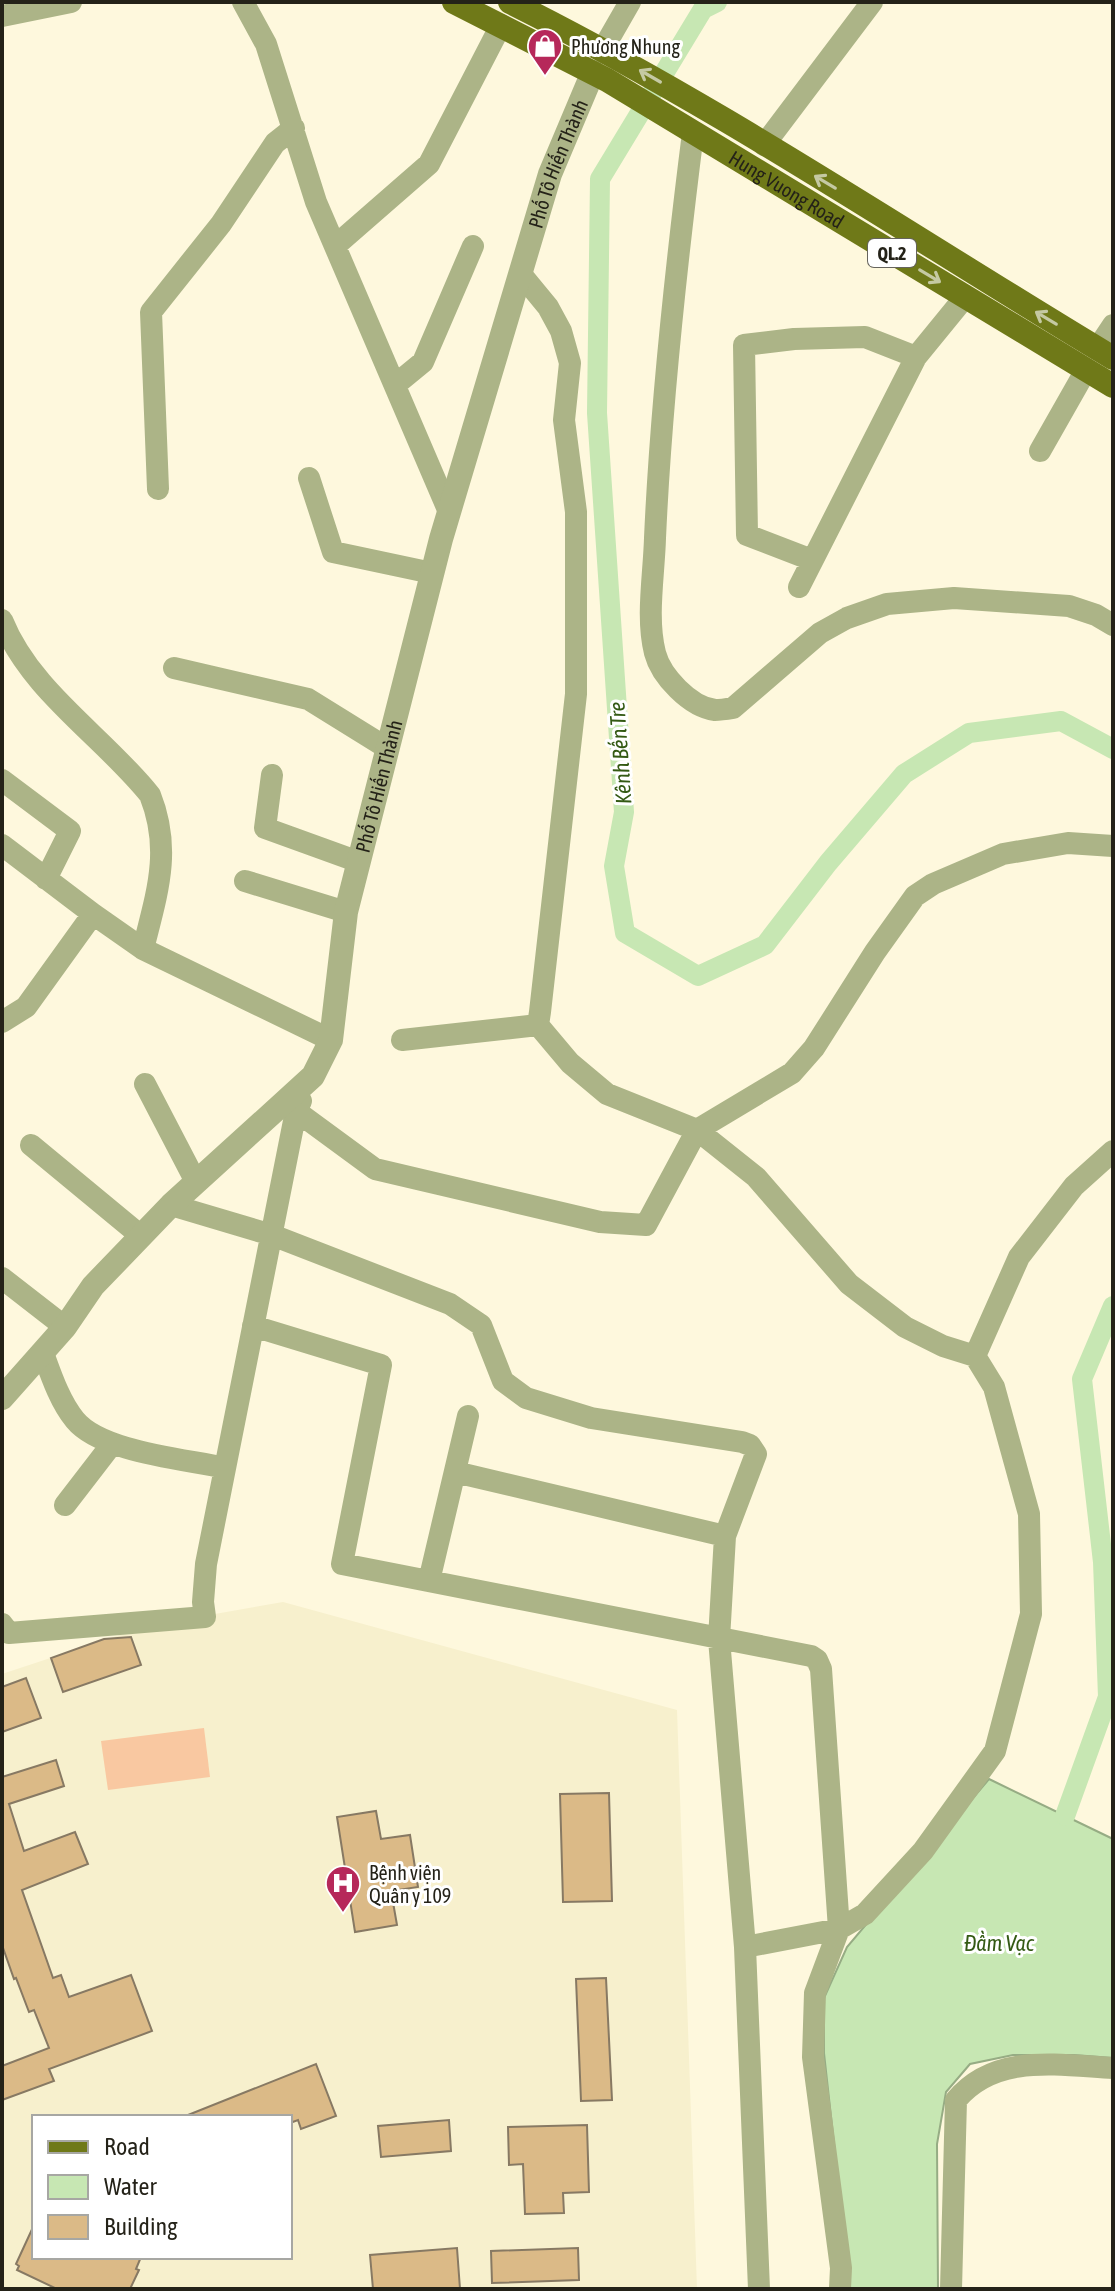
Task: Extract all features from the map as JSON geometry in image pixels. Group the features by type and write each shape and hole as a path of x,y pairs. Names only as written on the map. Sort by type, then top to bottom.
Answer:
{"main road":[{"name":"Hung Vuong Road","path":"454,2 600,76 965,297 1099,359"},
{"name":"Hung Vuong Road","path":"510,2 610,52 764,145 1099,359 1113,386"},
{"path":"600,76 610,52"}],"street":[{"path":"2,16 71,2"},
{"path":"243,2 266,44 316,202 449,512"},
{"path":"610,52 630,2"},
{"path":"764,145 872,2"},
{"path":"335,246 429,164 501,25"},
{"name":"Phố Tô Hiến Thành","path":"2,1398 65,1327 93,1286 141,1236 313,1076 331,1040 346,912 449,512 550,174 600,76"},
{"path":"158,489 151,312 221,224 275,143 294,128"},
{"path":"693,133 656,502 652,623 656,655 669,678 699,705 714,710 733,708 820,633 847,618 887,604 954,598 1069,606 1096,615 1113,625"},
{"path":"395,385 423,362 473,246"},
{"path":"520,273 548,307 561,331 570,363 564,420 576,512 576,694 538,1025 570,1063 607,1094 697,1130 756,1177 849,1284 905,1327 943,1346 975,1356 994,1387 1029,1514 1031,1614 995,1751 923,1851 865,1914 839,1929 745,1947"},
{"path":"799,587 916,357 965,297"},
{"path":"1040,451 1099,359 1113,325"},
{"path":"812,560 747,535 744,345 794,339 865,337 916,357"},
{"path":"309,478 333,552 432,573"},
{"path":"2,620 10,639 38,678 150,795 159,819 162,841 161,879 143,949"},
{"path":"174,668 308,699 387,748"},
{"path":"272,775 265,828 359,862"},
{"path":"2,780 70,831 46,879"},
{"path":"296,1111 375,1169 600,1222 646,1225 697,1130 792,1073 814,1048 915,896 933,884 1003,854 1068,843 1113,846"},
{"path":"6,855 46,879 143,949 331,1040"},
{"path":"245,881 346,912"},
{"path":"2,1022 26,1007 93,914"},
{"path":"402,1040 538,1025"},
{"path":"2,1624 9,1633 205,1617 206,1564 253,1326 296,1111 313,1076"},
{"path":"145,1084 196,1182"},
{"path":"31,1145 141,1236"},
{"path":"975,1356 1019,1257 1074,1186 1113,1151"},
{"path":"171,1205 272,1235 450,1304 481,1325 503,1381 526,1398 591,1418 742,1442 750,1445 756,1454 725,1536 719,1639 745,1947 759,2289"},
{"path":"2,1278 65,1327"},
{"path":"253,1326 381,1365 342,1564 811,1656 817,1660 821,1669 839,1929 815,1993 813,2057 841,2268 840,2289"},
{"path":"43,1353 73,1418 82,1428 112,1444 225,1468"},
{"path":"429,1581 468,1416"},
{"path":"65,1505 112,1444"},
{"path":"455,1472 725,1536"},
{"path":"951,2289 956,2100 970,2084 1009,2067 1039,2064 1113,2068"}],"shaded area":[{"name":"Bệnh viện Quân y 109","path":"283,1602 677,1710 697,2289 2,2289 2,1674 147,1626"},
{"path":"204,1728 210,1777 108,1790 101,1741"}],"water":[{"name":"Đầm Vạc","path":"989,1779 1113,1839 1113,2058 1013,2055 970,2064 946,2092 937,2144 938,2289 850,2289 824,2053 824,1998 847,1947"}],"building":[{"path":"131,1637 141,1665 63,1692 51,1658 104,1639"},
{"path":"26,1678 41,1718 2,1732 2,1687"},
{"path":"56,1760 64,1786 9,1804 24,1851 75,1832 88,1864 22,1890 53,1978 61,1975 69,1997 131,1975 152,2031 49,2069 54,2081 2,2100 2,2066 49,2048 34,2010 29,2012 2,1945 2,1777"},
{"path":"609,1793 612,1901 563,1902 560,1794"},
{"path":"376,1811 381,1839 410,1835 418,1887 391,1891 397,1925 355,1932 337,1817"},
{"path":"606,1978 612,2100 581,2101 576,1979"},
{"path":"316,2064 336,2116 301,2129 298,2120 292,2122 292,2115 188,2115"},
{"path":"449,2120 451,2151 381,2157 378,2126"},
{"path":"587,2125 589,2192 563,2193 564,2213 525,2214 523,2164 509,2165 508,2127"},
{"path":"32,2229 32,2259 140,2259 136,2269 139,2270 130,2289 57,2289 17,2270 19,2266 16,2264"},
{"path":"457,2248 460,2289 373,2289 370,2255"},
{"path":"578,2248 579,2280 492,2283 491,2251"}],"waterway":[{"name":"Kênh Bến Tre","path":"717,2 703,9 600,179 597,413 624,812 614,866 625,933 698,976 765,945 828,863 904,774 969,733 1061,721 1113,749"},
{"name":"Kênh Bến Tre","path":"1065,1816 1108,1697 1103,1562 1082,1379 1113,1306"}],"place":[{"name":"Phương Nhung","path":"545,77"},
{"name":"Bệnh viện Quân y 109","path":"343,1914"}]}
